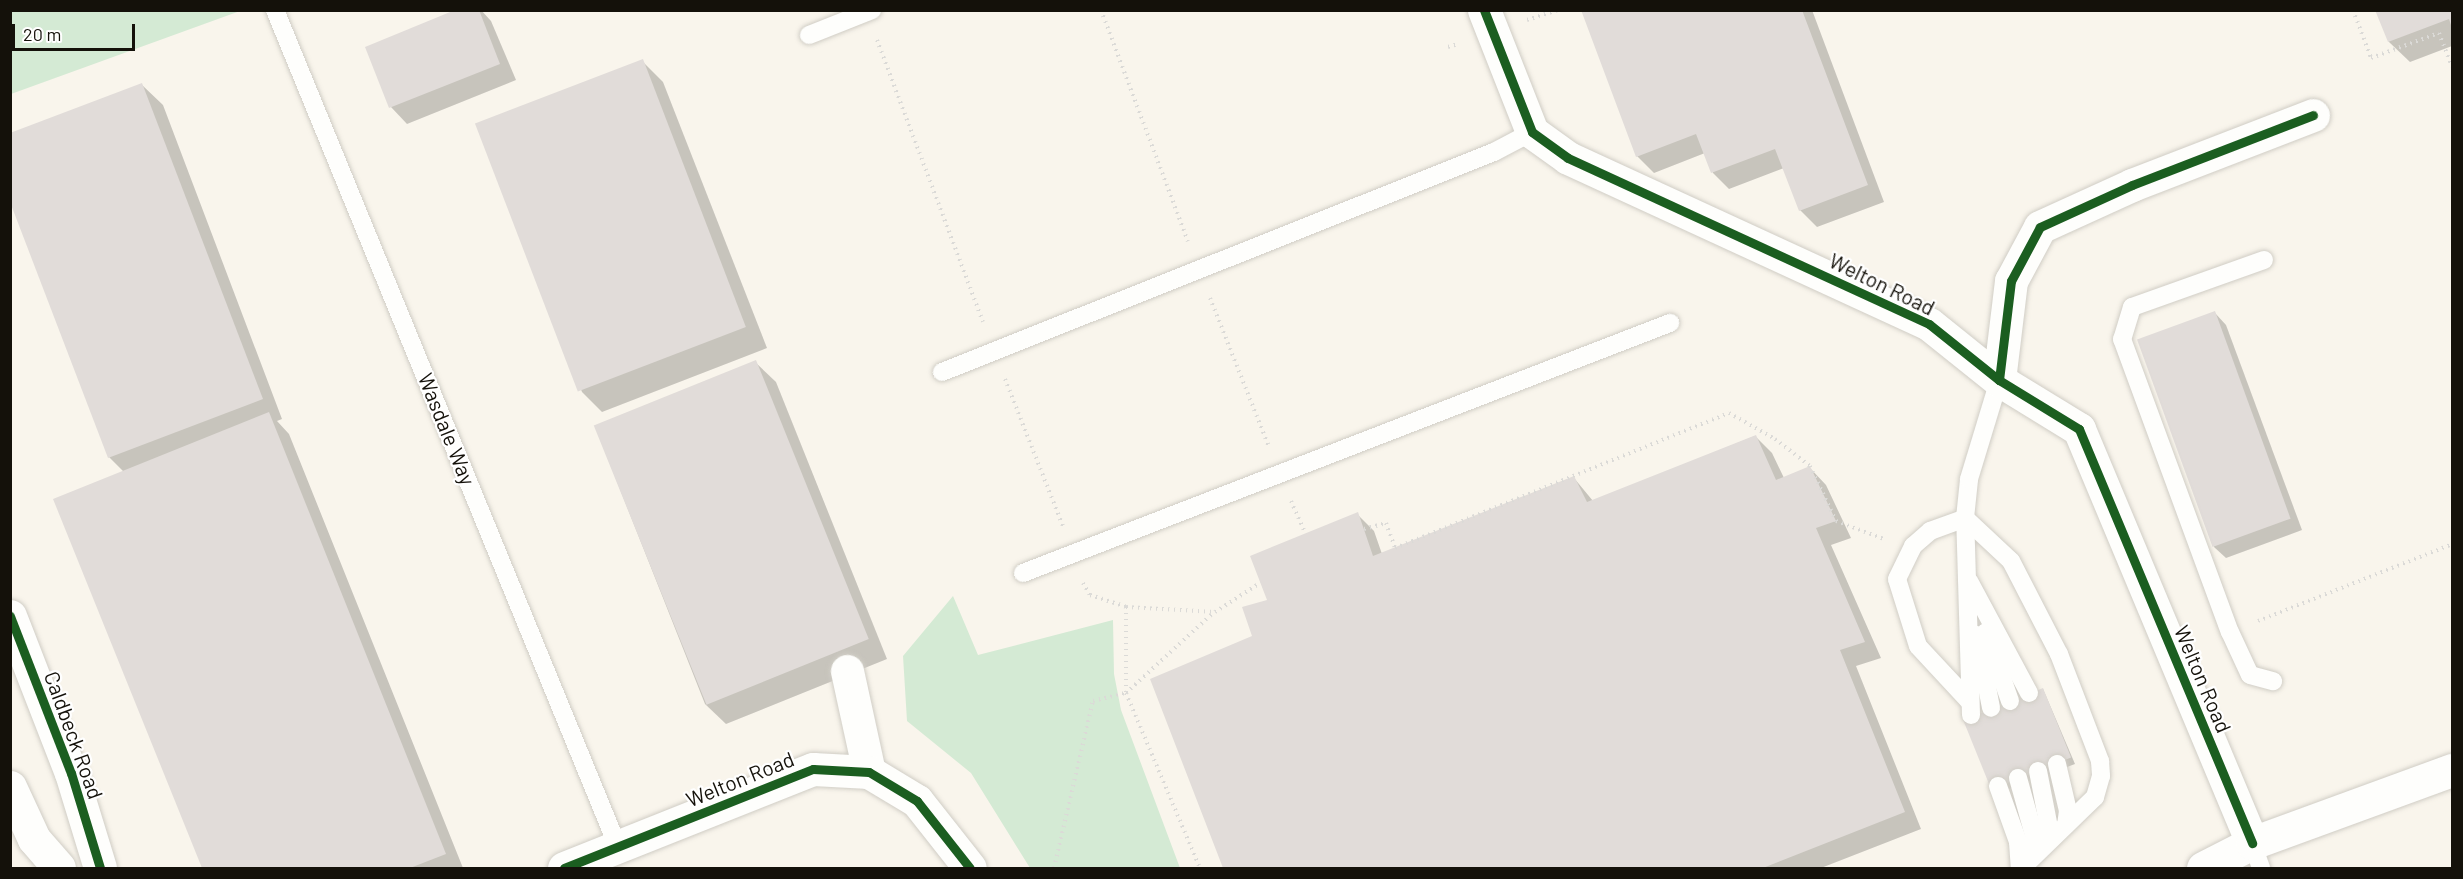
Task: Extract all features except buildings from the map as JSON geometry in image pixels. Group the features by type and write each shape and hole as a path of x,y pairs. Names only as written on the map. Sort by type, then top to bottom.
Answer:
{"street":[{"path":"1484,10 1532,132"},
{"path":"1999,380 2011,281 2040,227 2133,185 2313,115"},
{"name":"Welton Road","path":"1532,132 1568,158 1929,324 1999,380 2079,429 2257,856"},
{"name":"Caldbeck Road","path":"10,616 71,774 100,868"},
{"path":"847,671 869,772"},
{"name":"Welton Road","path":"564,868 813,769 869,772 917,801 970,868"},
{"path":"2203,868 2257,856 2452,770"},
{"path":"10,787 34,840 59,868"}],"lane":[{"name":"Wasdale Way","path":"275,10 618,847"},
{"path":"809,35 872,10"},
{"path":"942,372 1494,152 1532,132"},
{"path":"2264,260 2132,307 2122,339 2230,632 2250,675 2273,681"},
{"path":"1023,573 1670,324"},
{"path":"1965,518 1930,531 1913,546 1898,579 1918,646 1971,709 1965,518 1969,479 1999,380"},
{"path":"1965,518 2011,561 2059,654 2100,761 2101,776 2095,797 2025,864"},
{"path":"1966,577 2029,693"},
{"path":"1966,577 2010,701"},
{"path":"1966,577 1991,708"},
{"path":"2057,764 2068,811 2066,825"},
{"path":"2038,771 2051,838"},
{"path":"2018,778 2035,839 2025,864"},
{"path":"1998,786 2025,864"}],"path":[{"path":"2353,10 2371,58 2439,33 2452,67"},
{"path":"1364,529 1386,523 1395,548 1729,413 1775,439 1810,466 1836,521 1889,541"},
{"path":"2230,632 2452,544"},
{"path":"1126,607 1126,693 1200,868"},
{"path":"1054,868 1093,700 1126,693 1215,612"}],"green space":[{"path":"11,10 240,10 240,11 11,94"},
{"path":"953,596 978,655 1113,620 1114,674 1121,710 1180,868 1030,868 971,773 907,721 903,656"}],"cycle path":[{"path":"1484,10 1532,132 1568,158 1929,324 1999,380 2079,429 2252,843"},
{"path":"1999,380 2011,281 2040,227 2132,185 2313,115"},
{"path":"10,616 71,773 100,868"},
{"path":"564,868 813,769 869,772 917,801 970,868"}]}
